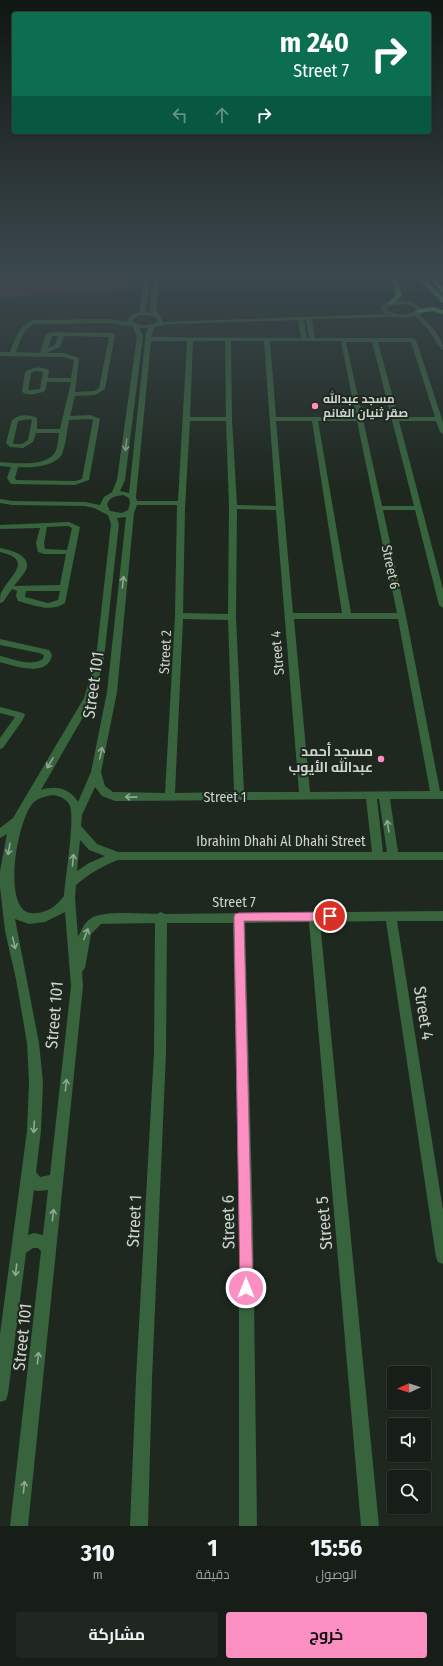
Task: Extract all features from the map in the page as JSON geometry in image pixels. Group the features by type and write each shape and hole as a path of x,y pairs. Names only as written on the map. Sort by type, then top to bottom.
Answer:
{"street":[{"path":"12,354 15,347"},
{"path":"44,352 45,347"},
{"path":"44,352 55,347"},
{"path":"72,394 95,393 102,389 110,347"},
{"path":"115,494 122,480 139,347"},
{"name":"Street 101","path":"19,1526 77,986 69,898 77,815 96,772 103,745 112,692 133,505 148,347"},
{"name":"Street 2","path":"170,797 179,616 181,506 187,419 190,347"},
{"path":"228,347 229,419 233,504 232,616 239,797"},
{"name":"Street 4","path":"268,347 279,505 290,616 304,796"},
{"name":"Street 6","path":"345,347 439,795"},
{"path":"376,347 443,605"},
{"path":"416,347 443,432"},
{"path":"0,354 44,352 64,354 78,359 72,394 58,454 54,459 44,463 0,464"},
{"path":"44,380 74,380"},
{"path":"131,405 134,408 142,406"},
{"path":"129,418 137,416 141,419"},
{"path":"15,464 11,478 14,482 75,482 85,480 97,419 90,417 66,418"},
{"path":"16,419 35,419 33,431 31,442 27,445 10,445 9,443 16,419"},
{"path":"187,419 229,419"},
{"path":"273,419 360,419"},
{"path":"395,419 439,419"},
{"path":"315,420 347,616"},
{"path":"33,431 63,431"},
{"path":"85,504 106,499 115,494 124,494 133,505"},
{"path":"106,499 103,504 108,512"},
{"path":"0,500 12,503 85,504 96,506 108,512 122,516 133,505 181,506"},
{"path":"0,506 12,503"},
{"path":"233,504 279,505"},
{"path":"377,505 417,505"},
{"name":"Street 101","path":"0,1394 34,1131 36,1082 33,1043 22,980 11,931 10,904 6,887 6,871 11,839 17,821 89,698 100,658 115,524 114,518 108,512"},
{"path":"0,527 69,524 76,527 63,588 62,601 58,605 52,607 21,599 20,596 22,588"},
{"path":"44,526 40,543 41,550 44,552 70,552"},
{"path":"0,550 12,552 17,555 22,563 22,569 0,600"},
{"path":"9,588 63,588"},
{"path":"105,605 111,609 121,607"},
{"path":"179,616 232,616"},
{"path":"290,616 402,616"},
{"path":"102,633 113,632 118,635"},
{"path":"0,642 41,650 46,652 48,655 47,660 38,666 31,666 0,659"},
{"path":"0,710 20,715 20,719 4,732 0,745"},
{"name":"Street 1","path":"96,772 100,789 108,795 239,797 439,795"},
{"path":"28,800 40,792 55,790 68,794 76,804 77,815"},
{"path":"371,796 378,856"},
{"path":"384,796 393,856"},
{"path":"0,834 17,821"},
{"name":"Ibrahim Dhahi Al Dhahi Street","path":"76,827 86,841 96,850 118,856 443,856"},
{"name":"Ibrahim Dhahi Al Dhahi Street","path":"71,883 95,863 118,856"},
{"path":"0,876 6,887"},
{"path":"10,904 16,914 29,919 45,917 60,910 69,898"},
{"name":"Street 5","path":"314,916 370,1526"},
{"name":"Street 7","path":"77,986 83,940 91,924 103,918 443,916"},
{"name":"Street 1","path":"139,1526 145,1363 160,1052 161,917"},
{"name":"Street 6","path":"239,917 246,1224 248,1526"},
{"name":"Street 4","path":"391,917 443,1257"},
{"path":"28,1174 37,1184 50,1183 57,1178"},
{"path":"18,1250 34,1240 45,1243 49,1249"}],"place":[{"name":"مسجد عبدالله صقر ثنيان الغانم","path":"315,406"},
{"name":"مسجد أحمد عبدالله الأيوب","path":"381,759"}],"route":[{"path":"246,1288 246,1224 239,917 330,916"}]}
